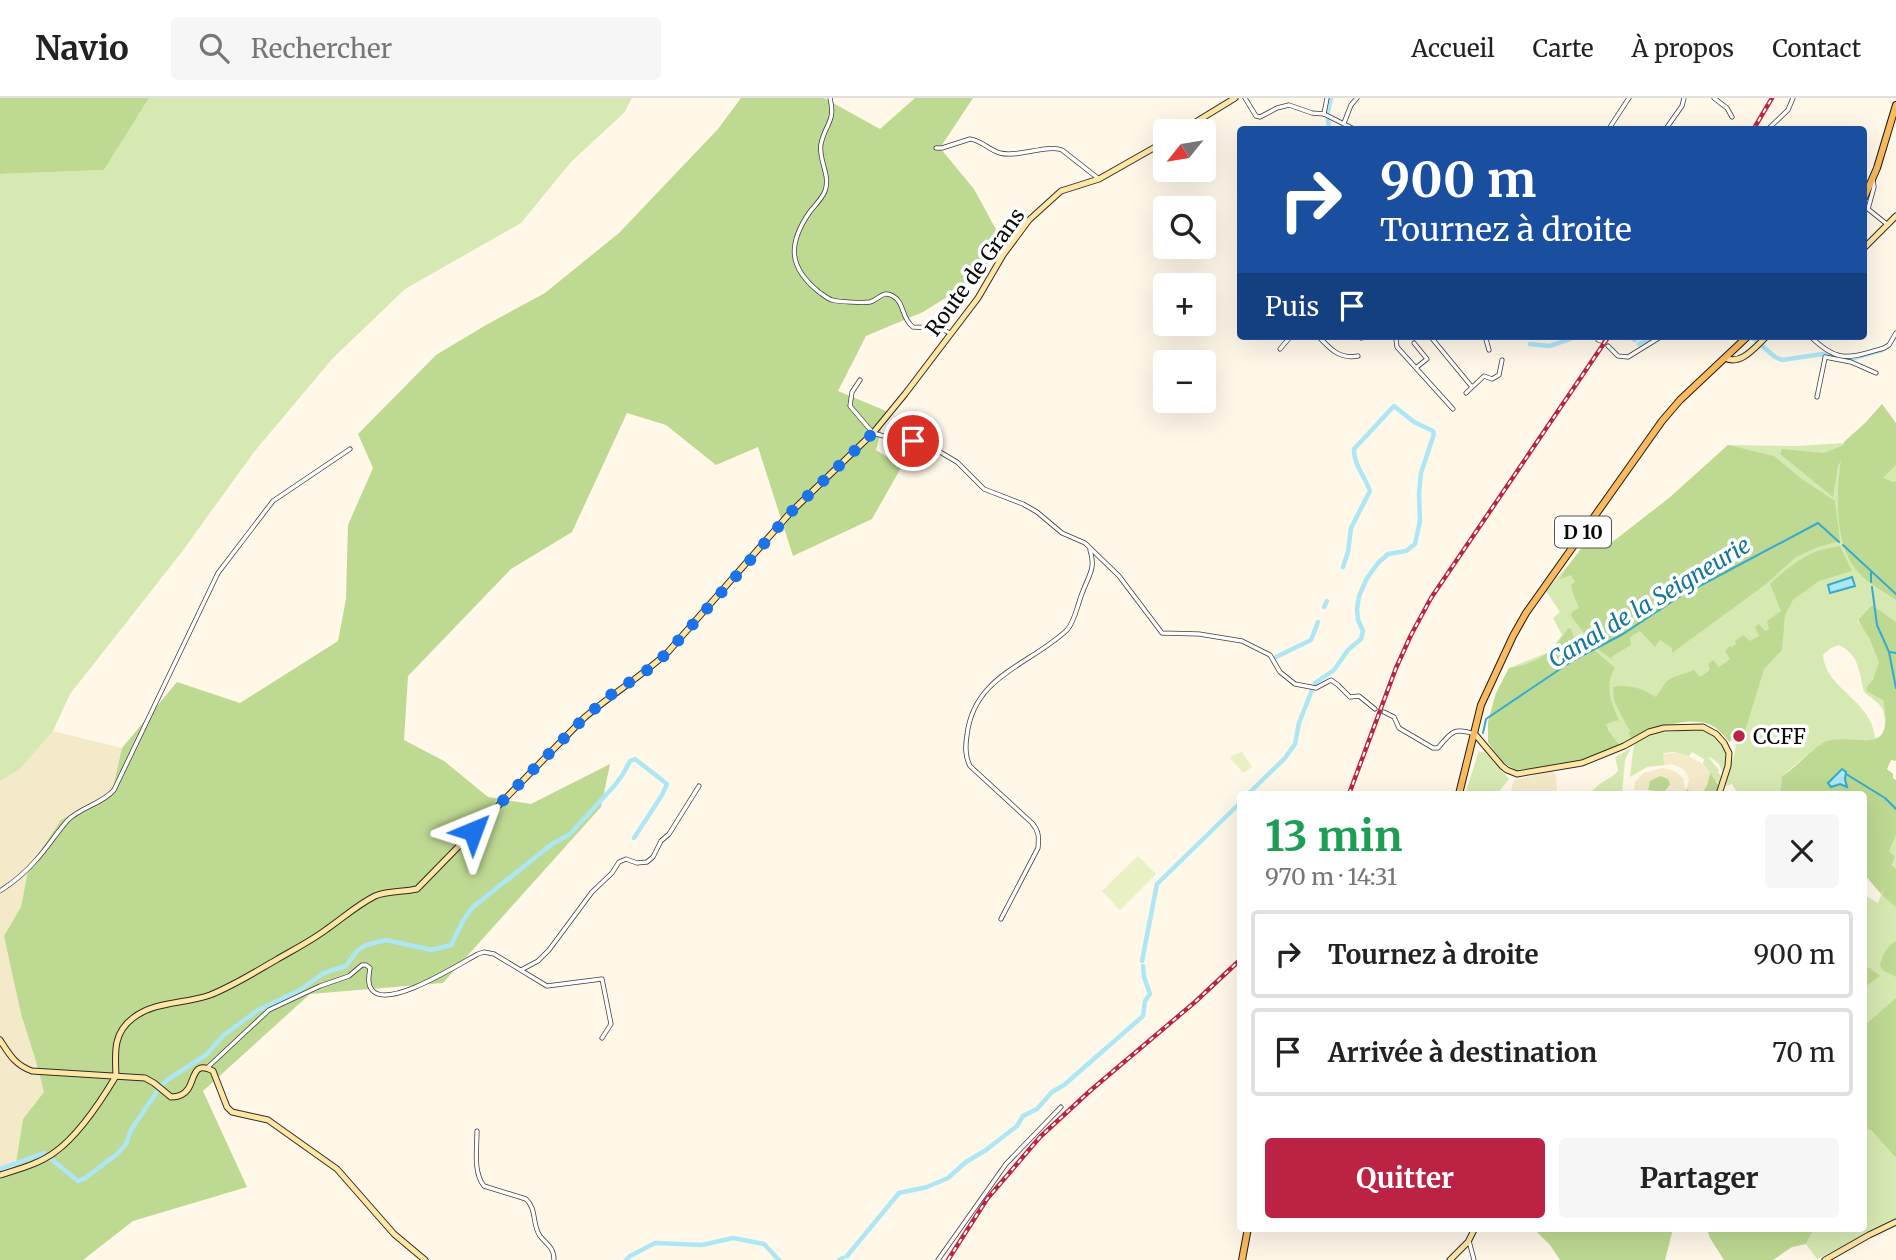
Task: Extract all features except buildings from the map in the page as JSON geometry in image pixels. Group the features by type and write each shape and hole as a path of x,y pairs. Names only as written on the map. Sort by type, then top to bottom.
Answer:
{"main road":[{"path":"1867,190 1896,105"},
{"name":"D 10","path":"1461,791 1470,762 1481,705 1513,636 1536,597 1657,428 1692,388 1741,340"},
{"name":"D 10","path":"1461,791 1490,687"},
{"path":"1242,1260 1247,1232"}],"street":[{"path":"830,98 833,110 821,146 821,158 827,179 825,192 800,228 794,244 794,259 803,276 831,300 864,303 884,293 898,299 904,316 913,327 939,328 950,333"},
{"path":"1201,119 1235,98"},
{"path":"1245,98 1256,116 1260,117 1289,105 1324,114 1349,126"},
{"path":"1324,114 1327,98"},
{"path":"1344,123 1357,98"},
{"path":"1611,126 1629,98"},
{"path":"1668,126 1682,106 1684,98"},
{"path":"1714,98 1727,108 1732,117"},
{"path":"1771,126 1788,110 1793,98"},
{"path":"936,148 970,139 1002,154 1056,148 1099,179"},
{"name":"Route de Grans","path":"116,1076 118,1034 133,1018 143,1012 209,995 250,976 379,894 417,889 584,718 668,652 790,513 873,433 978,298 1003,255 1029,220 1061,191 1099,179 1153,148"},
{"path":"1872,178 1874,187 1868,209 1888,225"},
{"path":"1867,245 1896,216"},
{"path":"1815,340 1826,350 1849,358 1884,348 1896,333"},
{"path":"1280,349 1288,340"},
{"path":"1322,340 1337,354 1345,357 1358,356"},
{"path":"1397,340 1397,347 1453,410"},
{"path":"1433,340 1472,387"},
{"path":"1486,340 1489,350"},
{"path":"1608,346 1618,356 1628,357 1656,340"},
{"path":"1725,358 1733,361 1741,359 1762,340"},
{"path":"1415,343 1427,359 1416,367"},
{"path":"1817,397 1826,350"},
{"path":"1825,357 1851,362 1876,373"},
{"path":"1466,393 1484,376 1492,379 1499,375 1503,360"},
{"path":"860,380 852,392 850,406 873,433 913,441 940,452 957,462 984,489 1023,504 1037,512 1057,530 1085,542 1119,576 1162,633 1199,634 1250,644 1270,655 1280,672 1295,684 1316,688 1331,681 1350,697 1359,696 1375,709"},
{"path":"0,891 27,870 69,820 114,790 218,573 274,501 350,449"},
{"path":"1001,919 1038,848 1039,838 1032,823 970,766 966,758 965,743 970,717 976,704 1005,672 1068,630 1073,623 1077,603 1093,568 1089,548"},
{"path":"1384,712 1394,718 1399,728 1433,748 1438,748 1452,732 1461,730 1476,736 1504,768 1517,774 1581,763 1615,750 1649,732 1664,728 1703,727 1716,734 1727,749 1729,757 1721,791"},
{"path":"521,971 538,961 549,950 592,892 612,873 619,862 626,859 637,863 647,862 653,857 699,786"},
{"path":"207,1068 269,1010 320,986 349,976 362,965 370,968 369,987 379,995 389,996 405,992 484,952 494,954 547,986 602,979 611,1024 602,1038"},
{"path":"0,1040 13,1061 32,1071 145,1078 171,1097 183,1094 189,1089 195,1072 202,1068 213,1071 227,1107 232,1112 268,1120 337,1169 394,1234 425,1260"},
{"path":"0,1175 42,1160 63,1146 92,1112 116,1076"},
{"path":"938,1260 1006,1164 1061,1107"},
{"path":"477,1131 480,1181 484,1186 531,1203 539,1235 554,1252 554,1260"},
{"path":"1825,1260 1868,1235 1896,1223"},
{"path":"1450,1260 1469,1241 1473,1232"},
{"path":"1469,1241 1474,1260"}],"shaded area":[{"path":"53,731 122,748 113,792 28,870 21,907 4,936 21,1014 44,1092 23,1119 15,1170 0,1173 0,781 20,769"},
{"path":"1664,754 1686,755 1701,763 1709,772 1706,788 1702,791 1686,789 1689,781 1687,773 1672,764 1665,765"},
{"path":"1662,768 1674,771 1683,778 1685,791 1664,791 1659,776 1650,781 1648,790 1634,790 1635,782 1643,773"},
{"path":"1552,771 1556,775 1557,791 1511,791 1514,780"}],"green space":[{"path":"0,98 149,98 104,170 0,174"},
{"path":"149,98 632,98 624,113 571,162 521,223 405,289 332,359 254,452 181,553 70,694 53,731 20,769 0,781 0,174 104,170"},
{"path":"741,98 824,98 880,129 915,98 973,98 940,148 974,189 1000,237 982,275 923,312 866,336 838,391 886,411 876,450 902,466 872,519 793,556 758,447 716,465 666,425 627,413 572,532 511,569 408,676 404,740 444,761 488,797 531,804 610,764 601,807 443,983 310,994 203,1091 247,1187 133,1221 83,1260 0,1260 0,1173 15,1169 23,1119 44,1092 21,1014 4,936 21,907 28,870 61,820 112,792 122,748 177,682 240,703 338,641 346,599 348,525 373,468 358,434 436,355 545,293 619,233 718,129"},
{"path":"1882,404 1896,423 1896,465 1883,478 1896,481 1896,600 1857,571 1844,547 1838,518 1841,460 1833,497 1780,454 1782,449 1824,453 1844,445"},
{"path":"1867,423 1896,424 1896,622 1872,605 1857,621 1867,634 1879,663 1866,691 1883,699 1885,723 1882,708 1864,692 1855,659 1851,654 1839,645 1823,655 1832,677 1866,714 1875,738 1879,737 1870,740 1837,739 1822,744 1782,776 1780,791 1736,791 1732,784 1722,787 1739,740 1711,723 1680,720 1641,732 1621,746 1591,758 1504,760 1488,742 1493,704 1509,668 1549,652 1562,635 1553,618 1560,612 1546,591 1567,566 1604,549 1670,498 1728,445 1796,446 1844,443"},
{"path":"1728,445 1774,456 1835,501 1840,541 1796,557 1766,584 1672,653 1672,648 1660,640 1655,647 1640,631 1630,637 1631,645 1611,657 1614,661 1595,647 1571,616 1572,612 1579,608 1572,591 1571,585 1575,582 1571,575 1560,579 1591,534 1606,547 1669,498"},
{"path":"1840,546 1852,571 1819,581 1793,600 1785,615 1782,650 1764,669 1745,731 1729,742 1711,725 1690,722 1658,728 1631,738 1628,732 1631,731 1614,701 1613,687 1635,688 1655,697 1671,678 1694,670 1700,677 1710,670 1708,664 1713,660 1719,667 1730,659 1725,651 1736,644 1735,641 1743,635 1750,641 1759,636 1755,627 1759,624 1765,631 1769,629 1767,621 1781,611 1770,584 1802,559"},
{"path":"1872,605 1896,622 1896,761 1891,760 1887,769 1896,780 1896,835 1889,851 1895,857 1892,865 1896,869 1896,907 1882,895 1884,888 1881,894 1867,878 1867,791 1780,791 1782,776 1825,742 1836,739 1870,740 1878,738 1884,731 1883,700 1866,691 1879,663 1858,620"},
{"path":"1568,628 1585,653 1593,649 1615,668 1609,687 1611,701 1619,720 1606,724 1619,745 1591,759 1516,770 1502,762 1488,742 1488,722 1496,693 1509,668 1544,656"},
{"path":"1696,729 1716,737 1726,750 1727,760 1723,773 1719,764 1709,758 1719,770 1719,784 1703,764 1704,759 1692,752 1689,756 1674,752 1663,753 1665,765 1647,767 1630,777 1634,743 1651,734"},
{"path":"1631,748 1625,760 1622,791 1591,791 1618,770 1615,757"},
{"path":"1479,751 1487,754 1509,779 1499,791 1466,791"},
{"path":"1242,752 1252,767 1243,773 1230,758"},
{"path":"1710,772 1719,786 1718,791 1704,791"},
{"path":"1660,776 1668,779 1670,784 1665,791 1648,790 1650,781"},
{"path":"1896,835 1896,1085 1867,1109 1867,897 1878,903 1895,858 1889,851"},
{"path":"1138,856 1156,874 1120,910 1102,891"},
{"path":"1896,941 1896,977 1880,966 1885,952"},
{"path":"1867,968 1880,976 1867,985"},
{"path":"1896,998 1896,1158 1871,1130 1867,1129 1867,1023"},
{"path":"1867,1129 1871,1130 1896,1158 1896,1218 1867,1232"},
{"path":"1537,1232 1672,1232 1665,1260 1560,1260"},
{"path":"1708,1232 1812,1232 1806,1244 1792,1247 1773,1260 1724,1260"},
{"path":"1812,1232 1867,1232 1817,1259 1806,1244"}],"water":[{"path":"1852,577 1855,586 1830,593 1828,585"},
{"path":"1842,769 1846,772 1847,787 1840,784 1831,787 1828,783"}],"waterway":[{"path":"1328,112 1331,98"},
{"path":"1328,119 1329,126"},
{"path":"1530,344 1550,346 1567,340"},
{"path":"1639,344 1647,340"},
{"path":"1755,340 1782,360 1823,354 1839,358"},
{"path":"1847,360 1882,350"},
{"path":"1315,683 1334,670 1348,650 1361,639 1363,631 1357,609 1367,578 1388,554 1406,551 1415,544 1420,521 1421,473 1434,434 1394,406 1354,449 1357,465 1370,491 1351,528 1343,567"},
{"name":"Canal de la Seigneurie","path":"1483,733 1486,719 1572,661 1623,634 1679,597 1818,523 1839,542"},
{"path":"1843,545 1896,594"},
{"path":"1871,572 1871,582"},
{"path":"1872,587 1877,625 1889,652 1896,688"},
{"path":"1324,607 1327,601"},
{"path":"1274,658 1311,640 1318,622"},
{"path":"1890,652 1896,653"},
{"path":"1251,791 1285,758 1295,744 1299,723 1312,690"},
{"path":"161,1086 206,1055 224,1035 258,1010 300,990 324,973 346,966 357,951 366,945 386,940 432,950 451,945 473,907 552,844 570,834 615,785 630,761 635,759 667,784 634,838"},
{"path":"1846,774 1885,798 1896,809"},
{"path":"1142,961 1157,884 1237,806"},
{"path":"847,1256 899,1193 927,1187 948,1178 1017,1126 1023,1116 1037,1109 1052,1092 1064,1085 1143,1016 1145,1001 1150,994 1143,966"},
{"path":"50,1158 78,1181 84,1179 126,1144 131,1130 158,1090"},
{"path":"0,1169 44,1153"},
{"path":"626,1260 655,1243 702,1245 733,1238 764,1244 779,1260"},
{"path":"839,1260 843,1258"}],"railway":[{"path":"1755,126 1772,98"},
{"path":"1350,791 1396,668 1431,598 1606,340"},
{"path":"948,1260 987,1199 1040,1137 1237,963"}],"place":[{"name":"CCFF","path":"1739,736"}],"route":[{"path":"473,831 584,718 668,652 790,513 873,433 913,441"}]}
